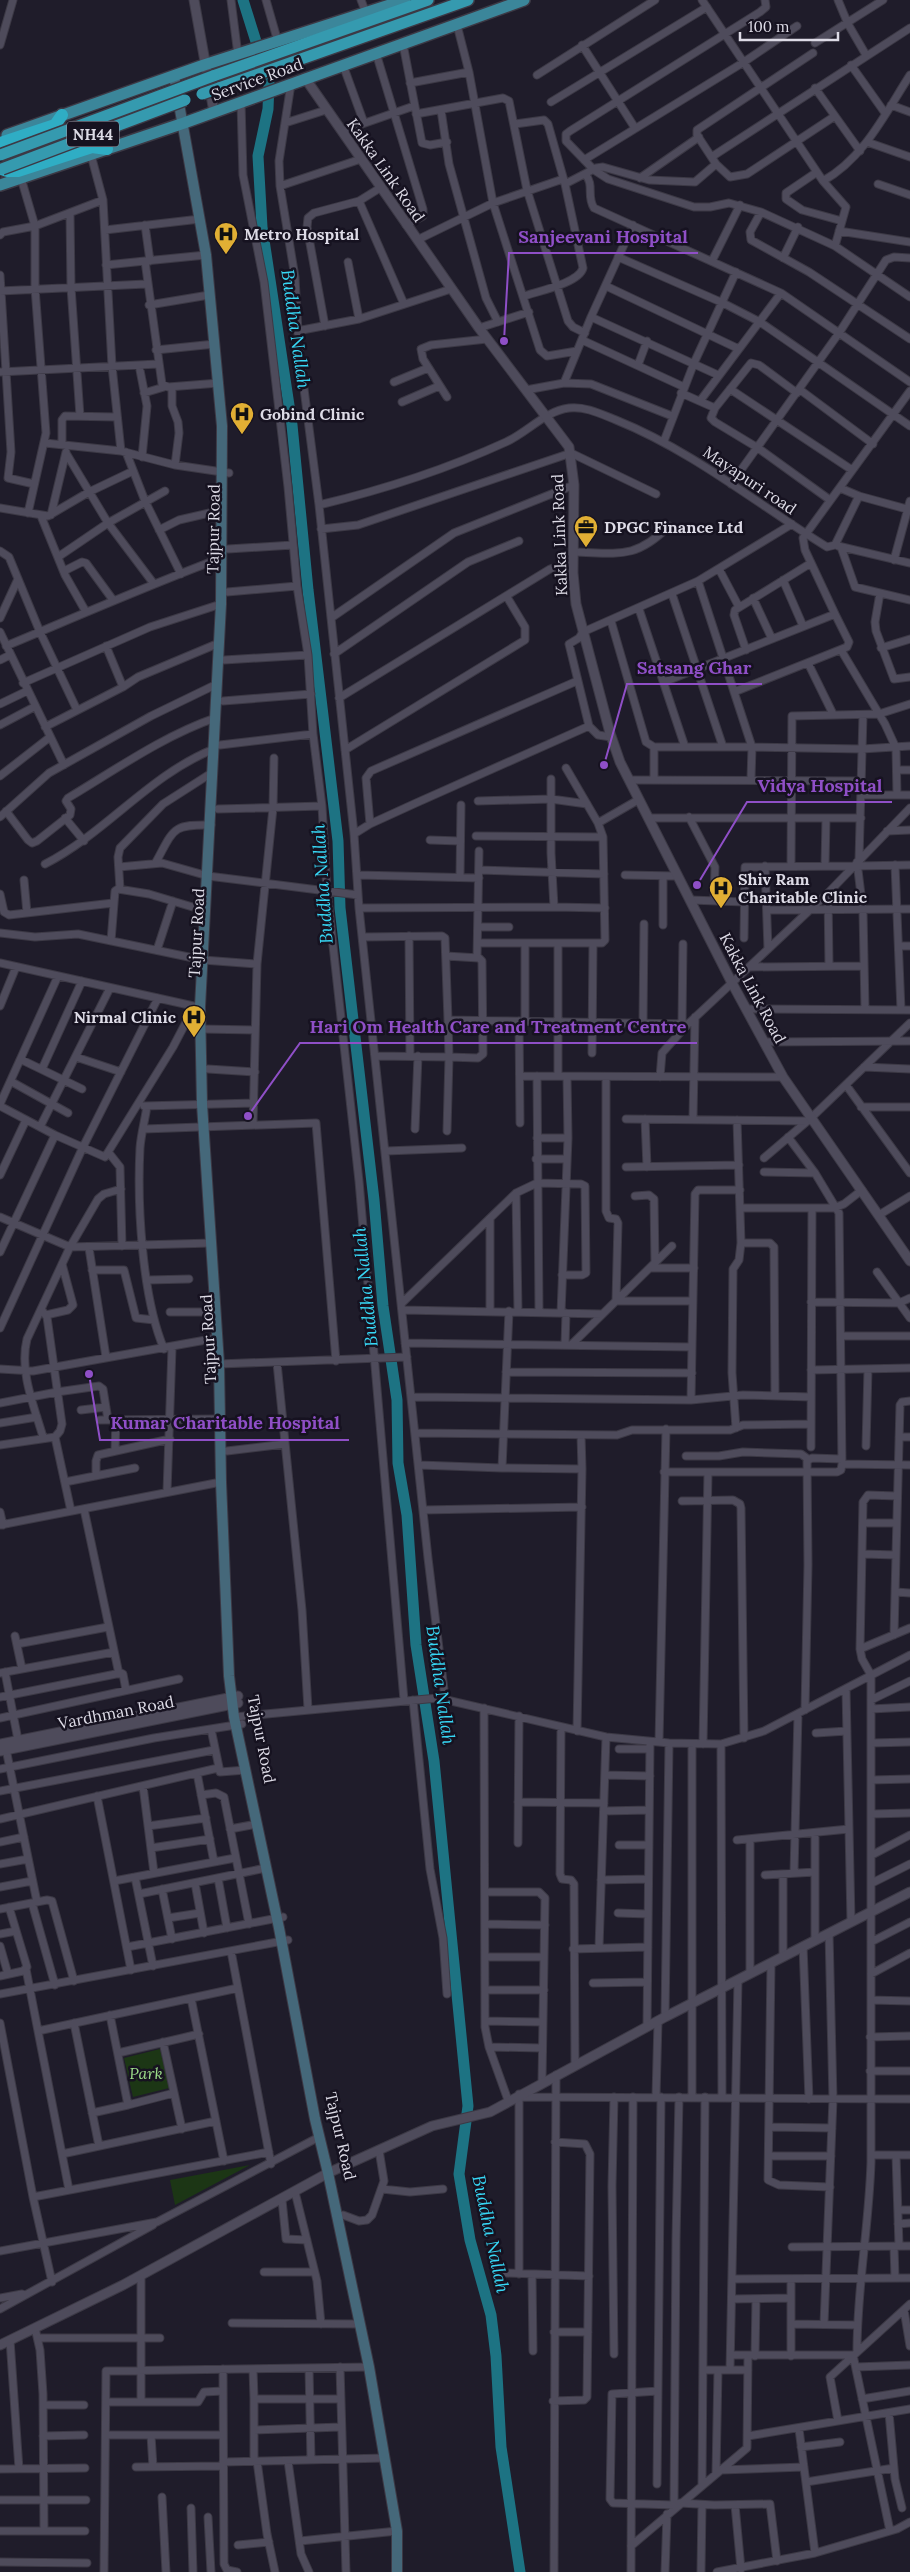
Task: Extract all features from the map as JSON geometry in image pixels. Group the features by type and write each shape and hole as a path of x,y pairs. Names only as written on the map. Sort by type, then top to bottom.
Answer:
{"highway":[{"name":"NH44","path":"0,155 428,0"},
{"name":"NH44","path":"1,169 252,76 468,0"},
{"path":"0,143 55,125 62,115"},
{"path":"1,169 7,172 18,172 92,147 107,150"}],"main road":[{"name":"Service Road","path":"0,139 204,65 405,0"},
{"name":"Service Road","path":"0,184 187,122 524,0"},
{"path":"174,76 187,122"},
{"name":"Tajpur Road","path":"187,122 206,255 226,472 222,510 221,604 215,718 218,809 211,877 206,960 197,1007 204,1029 208,1070 205,1104"},
{"name":"Tajpur Road","path":"187,122 212,255 227,403 228,549 223,701 213,772 211,877 206,911 204,1029 205,1104 212,1243 218,1338 222,1364 220,1419 221,1482 235,1700 246,1770 266,1868 280,1918"},
{"name":"Tajpur Road","path":"206,1127 227,1451 235,1700"},
{"name":"Tajpur Road","path":"238,1720 318,2103 368,2367 374,2379 397,2531 396,2572"},
{"name":"Tajpur Road","path":"285,1941 319,2137 343,2215 403,2530 403,2572"}],"street":[{"path":"0,45 13,0"},
{"path":"194,0 204,65 214,112"},
{"path":"231,0 240,54"},
{"path":"266,0 274,43"},
{"path":"361,0 366,13"},
{"path":"537,74 655,0"},
{"path":"765,0 764,9 566,134 568,144 594,170 603,176 635,189 694,207 710,207 723,203 740,205 798,227 835,246 910,297"},
{"path":"838,0 848,24 866,55"},
{"path":"815,43 848,24 883,0"},
{"path":"551,102 706,3 724,35 823,181 846,207 835,246"},
{"path":"457,24 469,72 493,204 542,353 555,356 577,351"},
{"path":"584,160 744,62 797,26"},
{"path":"713,156 779,114 814,88 910,28"},
{"path":"403,44 422,143 430,145 447,142"},
{"path":"582,45 635,128"},
{"path":"376,53 424,214 422,218 406,226"},
{"path":"813,54 699,128 696,133 713,156 716,164 727,175 738,177 747,174 798,142 835,116"},
{"path":"343,65 364,123"},
{"path":"851,65 885,113"},
{"path":"410,83 469,72"},
{"path":"823,181 840,171 860,151 910,75"},
{"name":"Kakka Link Road","path":"305,78 406,226 487,339 547,415 571,453 574,485 573,562 576,604 611,737 629,780 732,983 783,1077 809,1119 862,1190 910,1261"},
{"path":"288,85 279,162 280,186 295,277 297,331 322,529 358,875 355,894 363,937 376,1056 403,1306 405,1343 403,1357 412,1397 442,1698"},
{"path":"814,88 860,151"},
{"path":"416,114 507,98 511,104 527,190 570,324 583,336 715,408"},
{"path":"241,102 243,176 264,282 296,586 308,655 313,734 322,806 377,1359 404,1700"},
{"path":"891,105 910,112"},
{"path":"342,132 414,106"},
{"path":"285,123 326,110"},
{"path":"441,110 449,164 486,298 498,322"},
{"path":"514,124 546,120 564,181 583,268 578,277 524,296"},
{"path":"640,178 699,137"},
{"path":"867,142 910,157"},
{"path":"91,155 103,200 112,366 117,417 123,451 180,574"},
{"path":"280,186 361,159"},
{"path":"417,240 527,190 564,181 603,167 640,178 690,183 700,179 716,164"},
{"path":"817,172 786,193 786,199 802,210 842,221"},
{"path":"585,174 591,182 590,198 594,208 781,293 910,382"},
{"path":"21,178 35,226 35,288 46,433 28,513"},
{"path":"878,184 910,195"},
{"path":"325,326 306,223 314,213 359,200 380,188"},
{"path":"0,235 3,232 35,226 103,200"},
{"path":"359,200 404,304"},
{"path":"712,261 740,205"},
{"path":"761,212 750,232 751,240 810,272 910,339"},
{"path":"70,213 71,287 80,416"},
{"path":"105,230 200,218"},
{"path":"146,224 148,261 146,284 158,364 168,387 178,422 179,433 176,465"},
{"path":"564,383 591,317 633,225"},
{"path":"783,258 798,227"},
{"path":"839,231 910,242"},
{"path":"106,265 206,255"},
{"path":"618,257 723,303 760,322 910,426"},
{"path":"732,484 839,333 886,260 894,257 910,258"},
{"path":"348,262 359,319"},
{"path":"664,441 672,416 694,363 736,272"},
{"path":"0,275 3,371 11,452 4,477 34,484"},
{"path":"0,291 146,284"},
{"path":"606,286 739,349"},
{"path":"297,331 359,319 451,289"},
{"path":"700,401 781,293"},
{"path":"150,305 209,295"},
{"path":"479,328 529,312"},
{"path":"591,317 718,375"},
{"path":"447,397 421,355 422,347 487,339"},
{"path":"638,365 646,341"},
{"path":"156,350 215,344"},
{"path":"830,500 758,448 712,420 711,416 715,408 748,364 753,363 798,391 873,444"},
{"path":"139,364 146,410 142,457"},
{"path":"3,371 158,364"},
{"path":"394,382 428,368"},
{"path":"144,393 168,387 219,383"},
{"path":"526,390 564,383 581,383 600,387 672,416"},
{"path":"402,402 439,386"},
{"path":"730,389 852,470"},
{"path":"734,692 847,647 849,642 802,541 910,391"},
{"name":"Mayapuri road","path":"319,505 358,496 479,453 507,441 547,415 562,409 582,408 664,441 827,547 838,546 910,563"},
{"path":"117,417 63,417 64,444 66,452 108,523 154,584"},
{"path":"45,443 123,451 176,465 226,472"},
{"path":"50,516 66,452"},
{"path":"322,529 358,525 571,453 656,494"},
{"path":"0,508 50,516 89,492 133,471"},
{"path":"331,618 454,533 574,485"},
{"path":"840,488 859,496 908,510"},
{"path":"58,557 108,523 165,491"},
{"path":"859,496 838,546 855,587 910,600"},
{"path":"894,560 910,501"},
{"path":"159,530 179,520 222,510"},
{"path":"41,516 64,571 86,612"},
{"path":"611,737 598,735 589,726 568,646 583,632 639,609 698,581 792,524"},
{"path":"573,552 614,553 641,549 655,540 669,526"},
{"path":"334,654 468,562 519,540"},
{"path":"228,549 293,545"},
{"path":"0,551 9,557 40,632 77,710"},
{"path":"6,646 113,600 221,558"},
{"path":"64,571 82,562 86,563 113,600"},
{"path":"339,698 550,569 573,562"},
{"path":"746,650 734,615 739,607 811,563"},
{"path":"719,569 739,607"},
{"path":"1,613 18,579"},
{"path":"783,580 803,626"},
{"path":"698,581 752,747 751,779"},
{"path":"227,592 296,586"},
{"path":"880,593 875,622 881,648 894,679 910,677"},
{"path":"672,594 723,747"},
{"path":"345,750 525,640 525,627 507,597"},
{"path":"753,598 772,639"},
{"path":"23,682 191,612 221,604"},
{"path":"639,609 685,747"},
{"path":"664,682 835,614"},
{"path":"610,621 642,735 649,745 654,748 862,749 910,746"},
{"path":"0,634 34,708 64,766"},
{"path":"881,648 910,639"},
{"path":"45,727 123,687 138,677 219,643"},
{"path":"106,646 123,687"},
{"path":"841,650 879,714 896,748 898,770 897,795"},
{"path":"0,660 10,655"},
{"path":"224,660 308,655"},
{"path":"808,663 833,714"},
{"path":"370,824 366,778 371,771 577,681"},
{"path":"0,817 43,777 151,716 217,684"},
{"path":"0,704 27,691"},
{"path":"223,701 311,694"},
{"path":"791,865 790,748 792,716 879,714 910,704"},
{"path":"0,726 34,708"},
{"path":"863,715 862,795 857,864 863,910 865,1010"},
{"path":"6,811 22,834 32,843 37,841 71,811 66,800 68,798 155,746 194,725 215,718"},
{"path":"354,834 370,824 589,726"},
{"path":"45,864 84,841 167,774 193,758 217,747 313,734"},
{"path":"0,776 50,737"},
{"path":"654,748 654,779"},
{"path":"253,1125 257,964 273,808 274,758"},
{"path":"478,943 593,943 605,941 603,837 598,823 566,768"},
{"path":"898,770 910,770"},
{"path":"120,889 118,854 120,848 163,804 213,772"},
{"path":"551,779 554,907"},
{"path":"629,780 751,779 862,781"},
{"path":"862,795 910,795"},
{"path":"478,801 551,799 587,804"},
{"path":"598,823 638,800"},
{"path":"460,877 461,805"},
{"path":"218,809 322,806"},
{"path":"660,1077 662,1053 685,1024 695,1017 828,893 910,808"},
{"path":"690,817 715,867 714,900"},
{"path":"65,818 84,841"},
{"path":"648,818 861,818"},
{"path":"824,866 826,818"},
{"path":"156,862 170,836 178,828 188,824 211,825"},
{"path":"886,831 910,830"},
{"path":"476,836 603,837"},
{"path":"430,840 460,841"},
{"path":"477,958 479,851"},
{"path":"118,867 156,862 167,863 211,877 355,894"},
{"path":"744,938 744,868 748,866 910,865"},
{"path":"765,866 768,949"},
{"path":"895,866 901,1010"},
{"path":"479,870 604,874"},
{"path":"358,875 479,878"},
{"path":"625,875 678,876"},
{"path":"663,876 663,925"},
{"path":"24,880 27,913"},
{"path":"111,940 115,891 120,889 173,901 206,911"},
{"path":"828,893 829,966"},
{"path":"0,894 5,914 113,903"},
{"path":"691,900 744,902"},
{"path":"157,950 173,901"},
{"path":"359,908 605,908"},
{"path":"768,910 910,909"},
{"path":"643,1024 644,924"},
{"path":"479,927 509,927"},
{"path":"0,933 35,937 78,934 206,960 257,964"},
{"path":"409,936 410,1056"},
{"path":"363,937 444,936 449,1057 447,1131"},
{"path":"520,1123 524,943"},
{"path":"558,943 558,1076"},
{"path":"592,1053 593,943"},
{"path":"683,944 685,1024"},
{"path":"899,946 910,946"},
{"path":"376,1056 478,1058 482,1056 482,961 477,958 446,956"},
{"path":"0,963 197,1007 109,1153 104,1157 55,1135 0,1105 22,1060 58,976"},
{"path":"749,967 863,966"},
{"path":"0,1006 16,967"},
{"path":"901,978 910,978"},
{"path":"42,1069 82,981"},
{"path":"40,1127 110,988"},
{"path":"0,1328 83,1147 158,998"},
{"path":"746,1009 910,1010"},
{"path":"693,1118 695,1017"},
{"path":"448,1020 685,1024"},
{"path":"764,1158 846,1085 910,1023"},
{"path":"204,1029 255,1030"},
{"path":"764,1042 910,1041"},
{"path":"415,1129 418,1056"},
{"path":"76,1057 121,1072"},
{"path":"22,1060 82,1089"},
{"path":"864,1067 910,1069"},
{"path":"208,1070 255,1072"},
{"path":"520,1076 606,1078 783,1077"},
{"path":"537,1076 536,1159 539,1312"},
{"path":"567,1076 568,1159 562,1275 563,1313 568,1345"},
{"path":"606,1078 606,1211 609,1218 618,1222 616,1301"},
{"path":"12,1082 68,1112"},
{"path":"846,1085 910,1173"},
{"path":"136,1106 254,1103"},
{"path":"147,1106 140,1149 143,1246 154,1320 168,1348 170,1439 167,1492"},
{"path":"861,1107 910,1107"},
{"path":"626,1119 809,1119"},
{"path":"645,1119 647,1167"},
{"path":"0,1175 26,1120"},
{"path":"736,1428 732,1373 734,1269 739,1260 741,1243 737,1120"},
{"path":"144,1128 316,1123 336,1361"},
{"path":"0,1252 55,1135"},
{"path":"664,1472 838,1472 842,1462 838,1208 788,1137"},
{"path":"537,1138 568,1138"},
{"path":"386,1151 462,1148"},
{"path":"109,1153 119,1164 122,1246"},
{"path":"536,1159 568,1159"},
{"path":"626,1167 739,1165"},
{"path":"764,1172 815,1173"},
{"path":"403,1306 516,1193 537,1182 585,1186 586,1271 584,1275 562,1275"},
{"path":"43,1437 26,1372 24,1353 27,1339 44,1312 70,1247 100,1197 121,1189"},
{"path":"691,1400 695,1192 700,1190 740,1190"},
{"path":"740,1208 838,1208 862,1190"},
{"path":"516,1193 518,1311"},
{"path":"635,1196 649,1195 654,1199 652,1266"},
{"path":"879,1215 910,1196"},
{"path":"811,1446 812,1209"},
{"path":"0,1217 70,1247 89,1248 212,1243"},
{"path":"490,1219 490,1310"},
{"path":"741,1243 770,1243 774,1247 775,1396"},
{"path":"568,1345 672,1246"},
{"path":"89,1248 106,1357"},
{"path":"44,1312 68,1310 73,1305 62,1264"},
{"path":"652,1266 694,1268"},
{"path":"92,1270 124,1270 136,1318 154,1320"},
{"path":"877,1272 910,1318"},
{"path":"148,1280 190,1279"},
{"path":"811,1302 899,1303 910,1298"},
{"path":"616,1301 694,1301"},
{"path":"403,1306 602,1314"},
{"path":"502,1468 502,1434 509,1311"},
{"path":"0,1445 43,1437 54,1437 62,1428 44,1312"},
{"path":"170,1312 216,1312"},
{"path":"841,1336 910,1336"},
{"path":"0,1369 26,1372 218,1338"},
{"path":"405,1343 692,1347"},
{"path":"222,1364 403,1357"},
{"path":"277,1363 302,1610 308,1709"},
{"path":"811,1370 910,1368"},
{"path":"866,1446 868,1369"},
{"path":"506,1372 692,1373"},
{"path":"0,1403 57,1392 101,1387 115,1450"},
{"path":"412,1397 691,1400 735,1396 811,1397"},
{"path":"894,1635 900,1406 902,1402 910,1401"},
{"path":"81,1410 106,1407"},
{"path":"0,1423 37,1416"},
{"path":"108,1420 220,1419"},
{"path":"416,1433 620,1435 628,1431 666,1429 730,1430 743,1425 811,1424"},
{"path":"659,1742 666,1429"},
{"path":"577,1731 582,1507 581,1435"},
{"path":"54,1437 71,1511"},
{"path":"899,1437 910,1437"},
{"path":"96,1476 97,1456 115,1450 170,1439"},
{"path":"227,1451 285,1444"},
{"path":"686,1456 719,1456 742,1452 801,1454 808,1459 897,1465 910,1464"},
{"path":"805,1710 808,1459"},
{"path":"419,1465 582,1469"},
{"path":"65,1482 135,1468"},
{"path":"702,1744 708,1472"},
{"path":"0,1512 2,1525 221,1482"},
{"path":"890,2531 862,2399 855,2353 860,2279 869,2202 871,2155 869,2099 872,1942 871,1675 862,1659 860,1649 864,1497 897,1496"},
{"path":"682,1501 733,1500 740,1504 744,1738"},
{"path":"423,1510 582,1507"},
{"path":"84,1509 118,1674"},
{"path":"863,1523 896,1522"},
{"path":"863,1554 896,1555"},
{"path":"896,1592 910,1593"},
{"path":"16,1644 108,1627"},
{"path":"860,1649 910,1628"},
{"path":"15,1636 22,1669"},
{"path":"18,1740 2,1673 114,1652"},
{"path":"619,1749 650,1746 659,1742 721,1744 744,1738 798,1714 910,1655"},
{"path":"0,1698 118,1674 123,1674 126,1690"},
{"path":"0,1718 179,1679"},
{"path":"871,1700 910,1681"},
{"path":"846,1689 851,1921"},
{"path":"0,1769 210,1729 238,1720 308,1709 442,1698 577,1731 650,1746"},
{"name":"Vardhman Road","path":"2,1748 18,1740 235,1700"},
{"name":"Vardhman Road","path":"2,1748 235,1700"},
{"path":"414,1700 427,1843 443,1938 447,1994"},
{"path":"871,1709 910,1707"},
{"path":"484,1708 485,2021 489,2047 508,2100"},
{"path":"794,1873 798,1714"},
{"path":"518,1716 518,1843"},
{"path":"561,1727 560,1874 562,1879 574,1882 575,2065"},
{"path":"210,1729 218,1768 223,1772 246,1770"},
{"path":"816,1733 847,1731"},
{"path":"599,1948 606,1737"},
{"path":"871,1743 910,1742"},
{"path":"656,2484 658,2391 658,2097 669,1743"},
{"path":"692,1744 692,2097"},
{"path":"721,1744 722,2098"},
{"path":"647,2027 650,1746"},
{"path":"2,1748 10,1767 32,1881 34,1902 55,1985"},
{"path":"0,1791 214,1750"},
{"path":"0,1819 218,1768"},
{"path":"197,1773 214,1862"},
{"path":"605,1775 650,1776"},
{"path":"871,1780 910,1779"},
{"path":"143,1786 154,1873"},
{"path":"201,1795 216,1793 223,1796 249,1924"},
{"path":"98,1796 131,1970"},
{"path":"518,1802 560,1802 649,1810"},
{"path":"872,1814 910,1813"},
{"path":"148,1826 206,1818"},
{"path":"230,1829 257,1824"},
{"path":"737,1840 849,1829"},
{"path":"814,1833 815,1940"},
{"path":"872,1855 910,1835"},
{"path":"0,1842 24,1837"},
{"path":"750,1838 750,1974"},
{"path":"151,1848 210,1839"},
{"path":"620,1845 649,1844"},
{"path":"114,1881 235,1858"},
{"path":"0,1864 28,1859"},
{"path":"872,1883 910,1864"},
{"path":"139,1894 266,1868"},
{"path":"766,1875 815,1872"},
{"path":"783,1874 783,1956"},
{"path":"136,1877 153,1966"},
{"path":"218,1878 227,1928"},
{"path":"601,1880 648,1879"},
{"path":"0,1887 32,1881"},
{"path":"194,1883 204,1933"},
{"path":"162,1889 172,1939"},
{"path":"485,1892 541,1893 545,1898 542,2082"},
{"path":"0,2344 141,2275 331,2172 432,2126 490,2112 508,2100 519,2096 661,2019 910,1892"},
{"path":"0,1909 47,1900 54,1903 74,1981"},
{"path":"9,1907 27,1965 26,1969 70,2190"},
{"path":"168,1918 200,1913"},
{"path":"618,1914 648,1914"},
{"path":"127,1947 280,1918"},
{"path":"872,1942 910,1922"},
{"path":"485,1924 545,1925"},
{"path":"0,1934 16,1931"},
{"path":"824,2324 833,2099 829,1933"},
{"path":"0,1994 285,1941"},
{"path":"0,1946 8,1974"},
{"path":"803,1946 809,2098"},
{"path":"573,1949 648,1947"},
{"path":"231,1951 271,2164"},
{"path":"871,1974 910,1953"},
{"path":"485,1957 544,1957"},
{"path":"771,1963 768,2176 771,2183 779,2185 830,2187"},
{"path":"0,1976 26,1969"},
{"path":"730,2370 738,1980"},
{"path":"593,1983 647,1982"},
{"path":"38,2031 238,1988"},
{"path":"485,1990 544,1990"},
{"path":"901,2001 910,1996"},
{"path":"191,1998 224,2161"},
{"path":"871,2000 910,2001"},
{"path":"110,2015 128,2104"},
{"path":"485,2021 543,2022"},
{"path":"0,2023 3,2057 52,2282"},
{"path":"74,2023 99,2146"},
{"path":"118,2053 198,2034"},
{"path":"870,2036 910,2036"},
{"path":"163,2042 182,2129"},
{"path":"489,2047 542,2048"},
{"path":"870,2071 910,2071"},
{"path":"554,2572 556,2075"},
{"path":"92,2113 174,2093"},
{"path":"519,2096 910,2099"},
{"path":"519,2096 520,2274"},
{"path":"614,2097 612,2186 614,2354"},
{"path":"631,2572 630,2392 633,2097"},
{"path":"676,2505 676,2240 679,2097"},
{"path":"702,2484 705,2097"},
{"path":"62,2154 216,2121"},
{"path":"770,2127 832,2128"},
{"path":"0,2309 29,2292 52,2282 157,2222 271,2164 319,2137"},
{"path":"554,2401 584,2400 587,2397 589,2276 588,2147 580,2142 555,2142"},
{"path":"343,2215 359,2221 370,2218 382,2189 384,2177 379,2150"},
{"path":"34,2197 269,2152"},
{"path":"871,2155 910,2155"},
{"path":"895,2278 898,2224 896,2155"},
{"path":"769,2156 831,2156"},
{"path":"382,2189 410,2192 443,2189"},
{"path":"295,2192 314,2272 321,2324"},
{"path":"282,2200 286,2239 306,2240"},
{"path":"898,2210 910,2210"},
{"path":"0,2251 157,2222"},
{"path":"898,2224 910,2223"},
{"path":"792,2247 864,2248 910,2246"},
{"path":"264,2272 314,2272"},
{"path":"506,2274 589,2276"},
{"path":"532,2274 534,2351"},
{"path":"141,2275 141,2402"},
{"path":"732,2279 910,2278"},
{"path":"790,2279 791,2356"},
{"path":"0,2298 29,2292"},
{"path":"732,2299 791,2298"},
{"path":"631,2546 676,2505 747,2449 748,2370 756,2299"},
{"path":"838,2421 829,2379 855,2353 906,2312 910,2304"},
{"path":"906,2312 910,2346"},
{"path":"232,2323 360,2324"},
{"path":"791,2324 857,2325"},
{"path":"35,2328 38,2338 43,2405 44,2530"},
{"path":"554,2332 588,2332"},
{"path":"38,2338 160,2338"},
{"path":"10,2340 19,2469"},
{"path":"731,2356 855,2353"},
{"path":"856,2368 910,2365"},
{"path":"340,2367 346,2572"},
{"path":"104,2572 106,2371 368,2367"},
{"path":"309,2368 311,2460"},
{"path":"223,2369 224,2564 227,2570 237,2572"},
{"path":"254,2369 256,2461 269,2542 276,2572"},
{"path":"703,2370 748,2370"},
{"path":"718,2370 718,2471"},
{"path":"106,2402 198,2402 204,2392 223,2391"},
{"path":"658,2391 612,2394 610,2500 613,2503 630,2504 770,2504 777,2562"},
{"path":"862,2399 910,2391"},
{"path":"254,2399 340,2400"},
{"path":"43,2405 84,2405"},
{"path":"748,2436 910,2410"},
{"path":"889,2413 894,2468 902,2508"},
{"path":"254,2430 341,2427"},
{"path":"799,2429 815,2553"},
{"path":"106,2435 222,2435"},
{"path":"151,2435 153,2467"},
{"path":"43,2436 84,2436"},
{"path":"801,2447 840,2442"},
{"path":"136,2468 256,2461 385,2458"},
{"path":"288,2461 301,2554 309,2572"},
{"path":"718,2471 804,2466"},
{"path":"0,2469 85,2468"},
{"path":"806,2482 894,2468"},
{"path":"162,2497 166,2572"},
{"path":"0,2500 86,2500"},
{"path":"701,2572 702,2505"},
{"path":"735,2505 741,2569"},
{"path":"191,2508 193,2572"},
{"path":"665,2572 667,2514"},
{"path":"208,2517 211,2572"},
{"path":"717,2572 741,2569 815,2553 890,2531 910,2522"},
{"path":"0,2531 85,2531"},
{"path":"300,2541 397,2531"},
{"path":"238,2545 269,2542"},
{"path":"0,2562 87,2562"}],"green space":[{"name":"Park","path":"160,2049 169,2088 133,2097 124,2058"},
{"path":"250,2165 175,2205 170,2180"}],"waterway":[{"name":"Buddha Nallah","path":"243,0 269,83 268,109 258,156 262,227 292,425 308,590 338,841 340,908 374,1200 383,1306 397,1400 398,1463 407,1515 416,1645 434,1761 468,2106 459,2174 470,2240 491,2315 496,2356 501,2447 520,2572"}],"place":[{"name":"Metro Hospital","path":"226,255"},
{"name":"Sanjeevani Hospital","path":"504,341"},
{"name":"Gobind Clinic","path":"242,435"},
{"name":"DPGC Finance Ltd","path":"586,548"},
{"name":"Satsang Ghar","path":"604,765"},
{"name":"Vidya Hospital","path":"697,885"},
{"name":"Shiv Ram Charitable Clinic","path":"721,909"},
{"name":"Nirmal Clinic","path":"194,1038"},
{"name":"Hari Om Health Care and Treatment Centre","path":"248,1116"},
{"name":"Kumar Charitable Hospital","path":"89,1374"}]}
